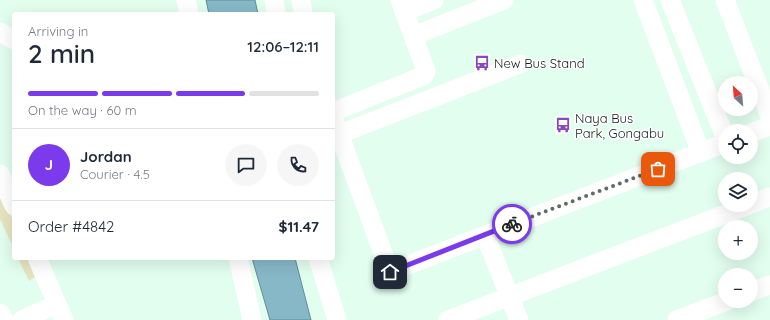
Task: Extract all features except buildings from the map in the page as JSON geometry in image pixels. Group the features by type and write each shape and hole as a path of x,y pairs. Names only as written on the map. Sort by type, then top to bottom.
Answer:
{"highway":[{"path":"0,315 2,320"}],"street":[{"path":"186,0 189,12"},
{"path":"274,0 276,12"},
{"path":"301,0 303,12"},
{"path":"335,111 423,76 426,71 402,6 434,0"},
{"path":"413,36 504,0"},
{"path":"643,0 701,153"},
{"path":"670,0 720,124"},
{"path":"725,0 770,116"},
{"path":"0,32 12,39"},
{"path":"340,134 520,64"},
{"path":"335,122 390,272 718,146"},
{"path":"758,130 770,126"},
{"path":"0,174 12,201"},
{"path":"758,202 770,197"},
{"path":"448,320 732,212"},
{"path":"485,235 519,320"},
{"path":"22,320 61,312 38,260"},
{"path":"238,260 252,320"},
{"path":"319,260 337,320"},
{"path":"758,289 770,285"},
{"path":"677,320 718,304"}],"shaded area":[{"path":"0,192 12,219 12,245 0,219"},
{"path":"19,260 31,260 38,275 29,281"}],"water":[{"path":"206,0 255,0 258,12 209,12"},
{"path":"253,260 296,260 311,320 270,320"}],"way so far":[{"path":"512,224 658,169"}],"place":[{"name":"New Bus Stand","path":"482,63"},
{"name":"Naya Bus Park, Gongabu","path":"563,125"}],"route":[{"path":"390,272 512,224"}]}
